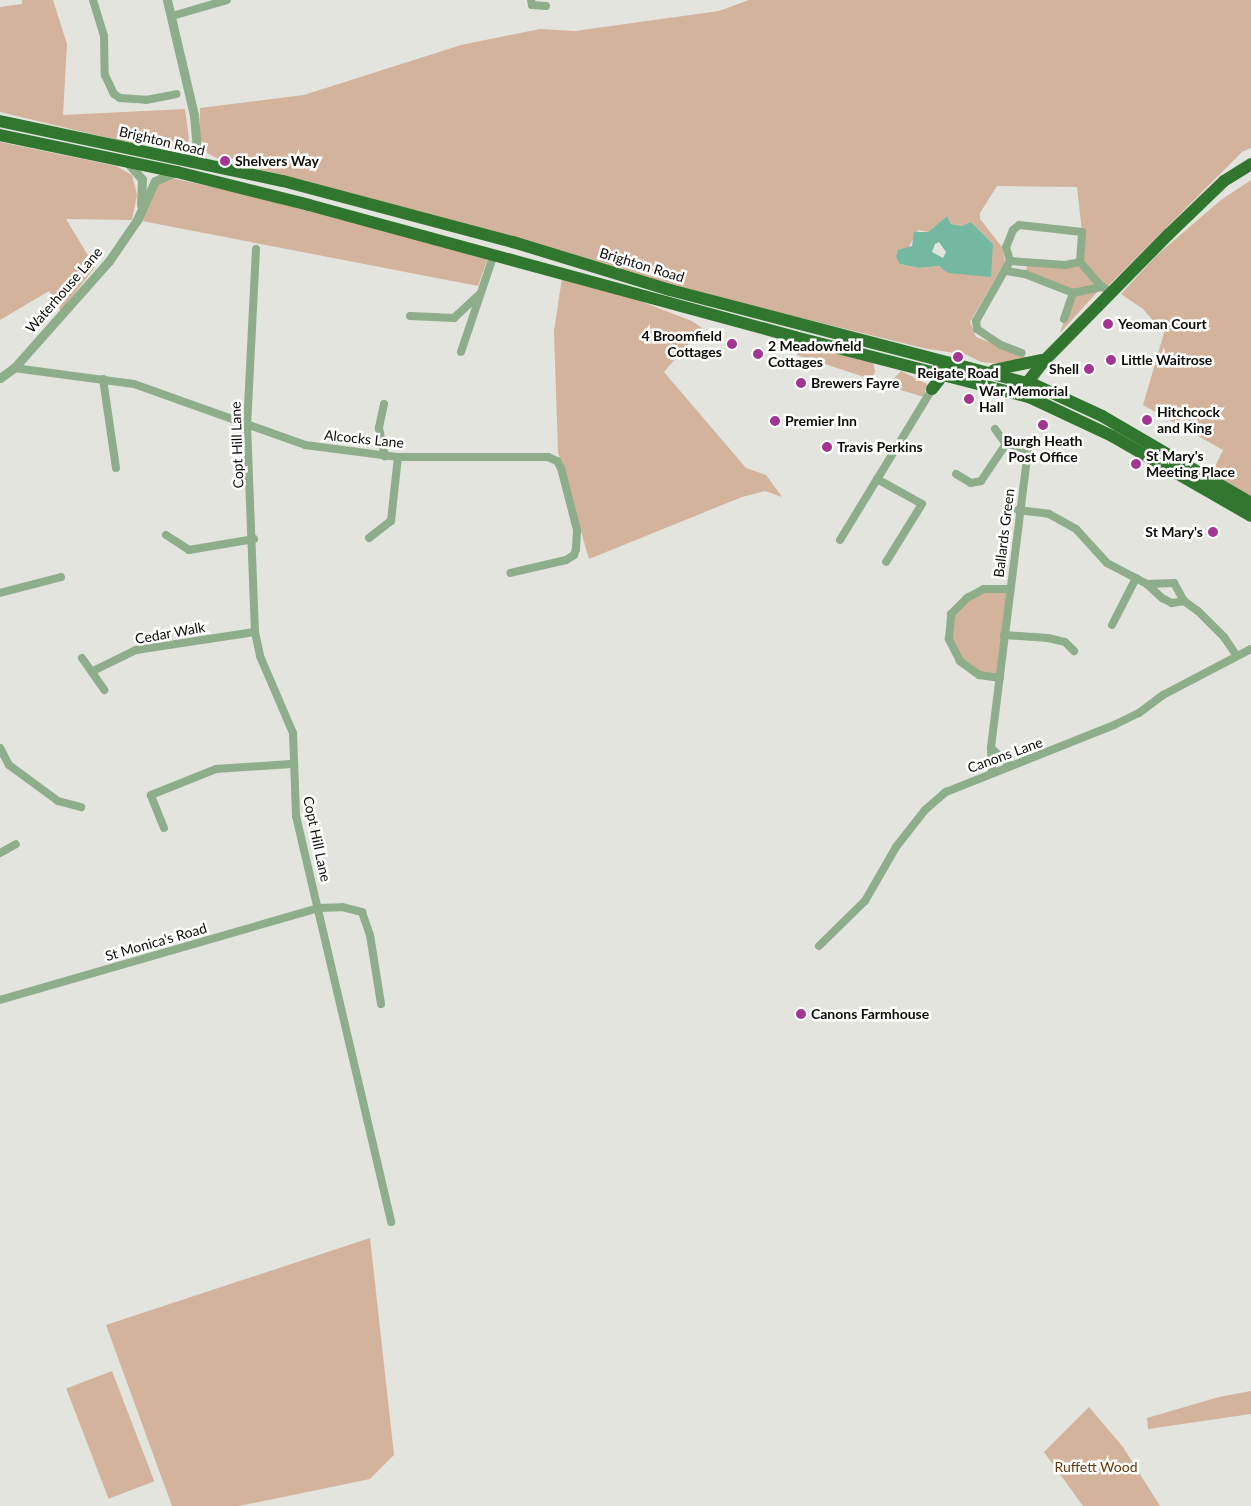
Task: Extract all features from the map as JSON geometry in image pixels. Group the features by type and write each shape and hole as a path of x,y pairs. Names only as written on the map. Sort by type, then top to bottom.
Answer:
{"highway":[{"name":"Brighton Road","path":"0,122 214,168 284,181 513,242 670,290 1026,382 1049,390 1167,451 1251,503"},
{"name":"Brighton Road","path":"0,135 217,182 1023,396 1120,440 1251,516"},
{"path":"190,162 194,169 217,182"},
{"path":"1023,396 1026,382 1106,290 1224,181 1251,164"},
{"path":"932,389 940,374 935,359"},
{"path":"983,370 1014,368 1045,360"},
{"path":"1045,360 1041,377 1049,390"},
{"path":"916,368 932,381 932,389"}],"street":[{"path":"94,0 104,36 105,75 114,94 120,98 146,100 176,94"},
{"path":"167,0 194,116 199,156 214,168"},
{"path":"172,16 227,0"},
{"path":"531,0 532,5 546,6"},
{"path":"190,162 197,147"},
{"name":"Waterhouse Lane","path":"126,161 142,179 140,212"},
{"name":"Waterhouse Lane","path":"0,378 14,368 109,261 140,212 155,181 177,172"},
{"path":"1022,353 1001,345 976,329 976,321 1006,271 1010,261 1006,247 1013,230 1019,225 1082,232 1080,262 1106,290"},
{"name":"Copt Hill Lane","path":"256,250 247,424 254,539 255,632 260,656 293,733 292,764 296,816 391,1222"},
{"path":"461,352 494,254"},
{"path":"1010,261 1028,263 1080,262"},
{"path":"1025,274 1028,263"},
{"path":"1006,271 1025,274 1073,294 1106,290"},
{"path":"410,316 454,318 483,291"},
{"path":"1064,319 1073,294"},
{"name":"Alcocks Lane","path":"14,368 134,384 305,445 398,457 548,456 557,460 577,530 574,555 566,560 510,574"},
{"path":"103,379 116,468"},
{"path":"840,540 932,389"},
{"path":"384,404 379,428 385,456"},
{"path":"956,474 971,483 981,481 1006,444 995,429"},
{"name":"Ballards Green","path":"992,771 991,748 1018,510 1028,450 1006,444"},
{"path":"369,538 391,521 398,457"},
{"path":"877,479 922,504 886,562"},
{"path":"1018,510 1050,514 1076,529 1107,563 1147,584 1162,598 1172,603 1184,601"},
{"path":"166,535 189,550 254,539"},
{"path":"0,593 61,577"},
{"path":"1112,625 1136,578"},
{"path":"1147,584 1174,583 1184,601 1224,637 1236,655"},
{"name":"Ballards Green","path":"1000,678 979,674 960,661 949,640 951,614 967,598 984,589 1009,590"},
{"name":"Cedar Walk","path":"93,672 136,650 255,632"},
{"path":"1004,635 1048,638 1065,642 1074,651"},
{"name":"Canons Lane","path":"819,946 865,901 896,847 925,810 946,792 992,771 1010,766 1122,721 1163,694 1251,649"},
{"path":"82,658 104,690"},
{"path":"0,748 9,765 58,801 81,807"},
{"path":"991,748 1010,766"},
{"path":"164,828 152,795 216,769 292,764"},
{"path":"0,853 16,844"},
{"name":"St Monica's Road","path":"1,998 318,908 342,907 362,912 370,935 381,1004"}],"green space":[{"path":"22,0 53,0 67,44 63,115 185,109 189,139 186,149 167,149 117,140 0,112 0,7 22,4"},
{"path":"749,0 1251,0 1251,148 1242,152 1108,286 1102,287 1060,333 1073,293 1025,274 1028,263 1080,262 1082,232 1077,187 997,186 980,213 980,219 1002,247 1005,262 970,322 976,337 1031,359 1012,365 981,362 967,355 923,348 717,297 244,165 237,159 217,158 207,153 200,138 200,108 304,95 461,45 540,29 575,31 719,11","holes":["947,216 951,224 963,226 971,222 993,244 977,274 957,274 938,266 919,268 900,264 918,230 928,232"]},
{"path":"0,142 116,166 132,175 137,195 132,220 66,219 95,267 61,311 49,291 0,320"},
{"path":"171,178 236,192 488,258 478,286 142,221 153,192 161,181"},
{"path":"1251,180 1251,497 1212,473 1223,450 1143,405 1164,333 1143,309 1121,294 1157,255 1221,200"},
{"path":"562,278 614,291 692,321 702,328 664,372 746,468 766,475 782,497 765,491 742,497 589,559 558,452 554,331"},
{"path":"807,344 873,361 875,372 871,379 797,355 799,347"},
{"path":"901,371 927,384 924,397 887,386"},
{"path":"984,589 1009,589 1000,678 979,675 960,661 949,639 951,614"},
{"path":"370,1238 394,1455 370,1479 239,1506 172,1506 106,1325"},
{"path":"112,1371 154,1481 109,1499 66,1389"},
{"path":"1251,1391 1251,1414 1148,1429 1147,1418 1219,1397"},
{"name":"Ruffett Wood","path":"1089,1407 1123,1447 1160,1506 1083,1506 1044,1452"}],"shaded area":[{"path":"947,216 951,224 962,226 971,222 993,244 991,277 948,273 939,266 919,268 900,264 896,257 898,250 912,246 914,232 928,232","holes":["939,242 946,252 943,258 932,252 935,244"]}],"place":[{"name":"Shelvers Way","path":"225,161"},
{"name":"Yeoman Court","path":"1108,324"},
{"name":"4 Broomfield Cottages","path":"732,344"},
{"name":"2 Meadowfield Cottages","path":"758,354"},
{"name":"Reigate Road","path":"958,357"},
{"name":"Little Waitrose","path":"1111,360"},
{"name":"Shell","path":"1089,369"},
{"name":"Brewers Fayre","path":"801,383"},
{"name":"War Memorial Hall","path":"969,399"},
{"name":"Hitchcock and King","path":"1147,420"},
{"name":"Premier Inn","path":"775,421"},
{"name":"Burgh Heath Post Office","path":"1043,425"},
{"name":"Travis Perkins","path":"827,447"},
{"name":"St Mary's Meeting Place","path":"1136,464"},
{"name":"St Mary's","path":"1213,532"},
{"name":"Canons Farmhouse","path":"801,1014"}]}
